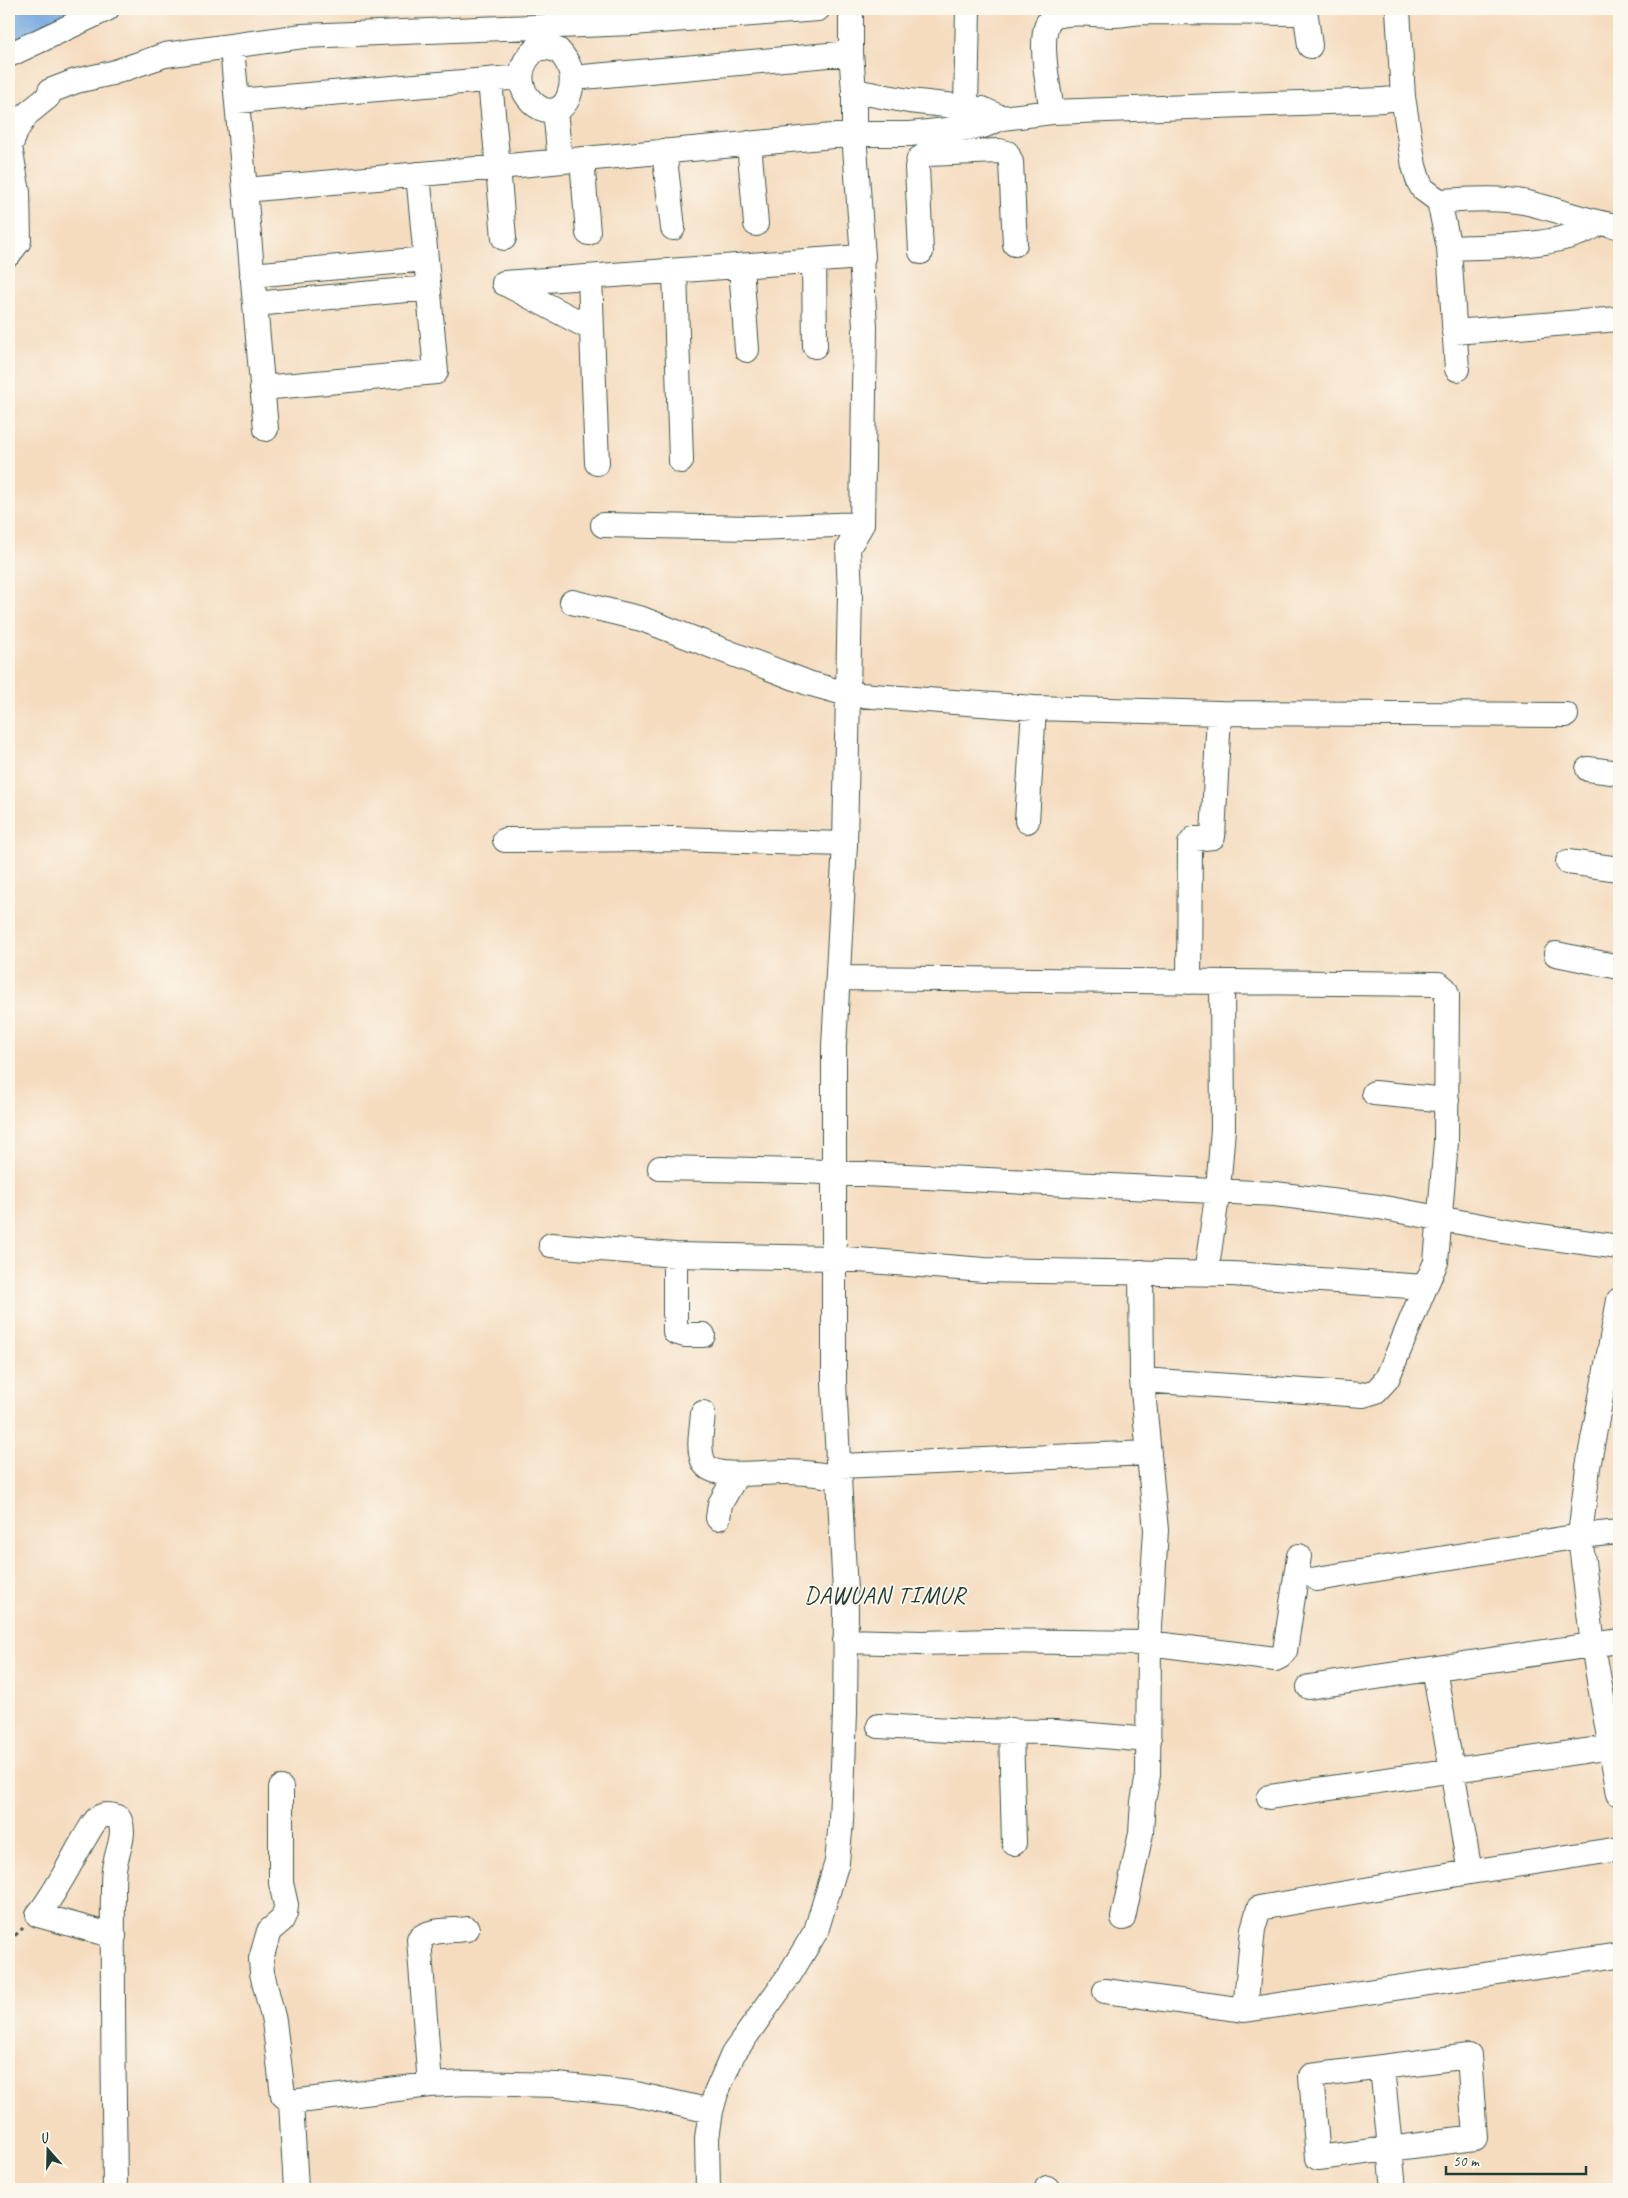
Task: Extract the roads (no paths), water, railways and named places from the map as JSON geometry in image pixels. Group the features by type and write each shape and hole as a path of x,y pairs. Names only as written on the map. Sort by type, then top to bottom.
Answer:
{"street":[{"path":"9,55 107,9"},
{"path":"9,254 19,241 18,192 10,147 17,129 27,114 48,97 50,91 76,81 112,73 165,54 303,36 632,23 818,9"},
{"path":"708,2189 707,2138 710,2111 718,2086 733,2054 798,1962 816,1931 837,1862 841,1822 846,1611 834,1383 834,1046 845,844 850,592 848,548 862,524 865,327 861,257 863,257 854,134 854,91 850,53 851,9"},
{"path":"966,108 968,9"},
{"path":"1398,9 1402,97 1414,166 1423,189 1439,202 1449,248 1457,369"},
{"path":"1052,112 1043,42 1046,26 1050,19 1066,14 1116,15 1141,11 1305,11 1310,46"},
{"path":"539,47 550,47 558,50 570,65 572,78 564,104 555,110 545,110 533,104 526,94 521,77 524,60 539,47"},
{"path":"572,78 850,53"},
{"path":"233,59 266,429"},
{"path":"237,101 521,77"},
{"path":"490,81 504,238"},
{"path":"854,91 909,101 982,109 992,122"},
{"path":"245,190 854,134 910,134 1052,112 1344,102 1402,97"},
{"path":"909,101 910,134"},
{"path":"555,110 571,160 588,233"},
{"path":"984,152 992,122"},
{"path":"749,143 756,224"},
{"path":"664,151 673,228"},
{"path":"921,252 917,167 920,159 927,154 999,151 1007,153 1011,162 1015,244"},
{"path":"262,388 436,372 418,174"},
{"path":"1439,202 1477,199 1523,202 1574,214 1609,225"},
{"path":"1449,248 1545,241 1576,236 1609,225"},
{"path":"592,329 504,283 861,257"},
{"path":"252,275 426,259"},
{"path":"814,261 815,346"},
{"path":"741,266 746,350"},
{"path":"675,272 681,460"},
{"path":"590,277 597,463"},
{"path":"255,304 428,288"},
{"path":"1454,332 1619,319"},
{"path":"604,525 753,528 862,524"},
{"path":"572,602 642,619 808,683 847,694 1034,708 1219,713 1566,715"},
{"path":"1027,821 1034,708"},
{"path":"1189,982 1190,844 1194,839 1213,837 1219,713"},
{"path":"1588,769 1619,773"},
{"path":"505,840 674,839 845,844"},
{"path":"1568,862 1619,868"},
{"path":"1556,954 1619,967"},
{"path":"839,978 1439,984 1445,989 1448,994 1446,1142 1436,1262 1387,1379 1376,1391 1364,1395 1142,1380"},
{"path":"1206,1274 1218,1190 1223,1129 1222,982"},
{"path":"1374,1093 1447,1100"},
{"path":"660,1168 729,1168 833,1172 1275,1194 1440,1217 1524,1234 1619,1247"},
{"path":"550,1245 675,1255 833,1258 984,1270 1206,1274 1425,1288"},
{"path":"675,1255 675,1332 685,1335 703,1335"},
{"path":"1123,1918 1140,1833 1148,1775 1149,1643 1156,1530 1142,1380 1141,1272"},
{"path":"1619,1300 1588,1467 1580,1536 1593,1646 1615,1747 1619,1794"},
{"path":"703,1413 700,1452 705,1465 715,1471 736,1474 840,1471 1149,1454"},
{"path":"718,1518 720,1504 736,1474"},
{"path":"1317,1579 1580,1536 1619,1532"},
{"path":"845,1641 1149,1643 1270,1660 1278,1658 1285,1651 1299,1556"},
{"path":"1309,1687 1434,1670 1619,1641"},
{"path":"1434,1670 1470,1872"},
{"path":"879,1726 968,1731 1056,1732 1149,1740"},
{"path":"1011,1730 1014,1843"},
{"path":"1269,1797 1615,1747"},
{"path":"281,1788 281,1883 286,1905 282,1920 269,1931 261,1959 262,1972 274,2021 283,2095 291,2102 296,2189"},
{"path":"114,1936 38,1915 55,1892 96,1819 104,1815 118,1817 123,1826 114,1868 115,2189"},
{"path":"1245,2010 1253,1929 1258,1908 1470,1872 1619,1850"},
{"path":"430,2085 419,1939 421,1936 467,1929"},
{"path":"1105,1991 1245,2010 1619,1955"},
{"path":"1470,2056 1475,2138 1318,2158 1311,2076 1382,2067 1470,2056"},
{"path":"1382,2067 1394,2189"},
{"path":"291,2102 430,2085 466,2083 573,2086 662,2099 710,2111"}],"water":[{"path":"9,9 107,9 9,55"}],"district":[{"name":"DAWUAN TIMUR","path":"885,1595"}]}
